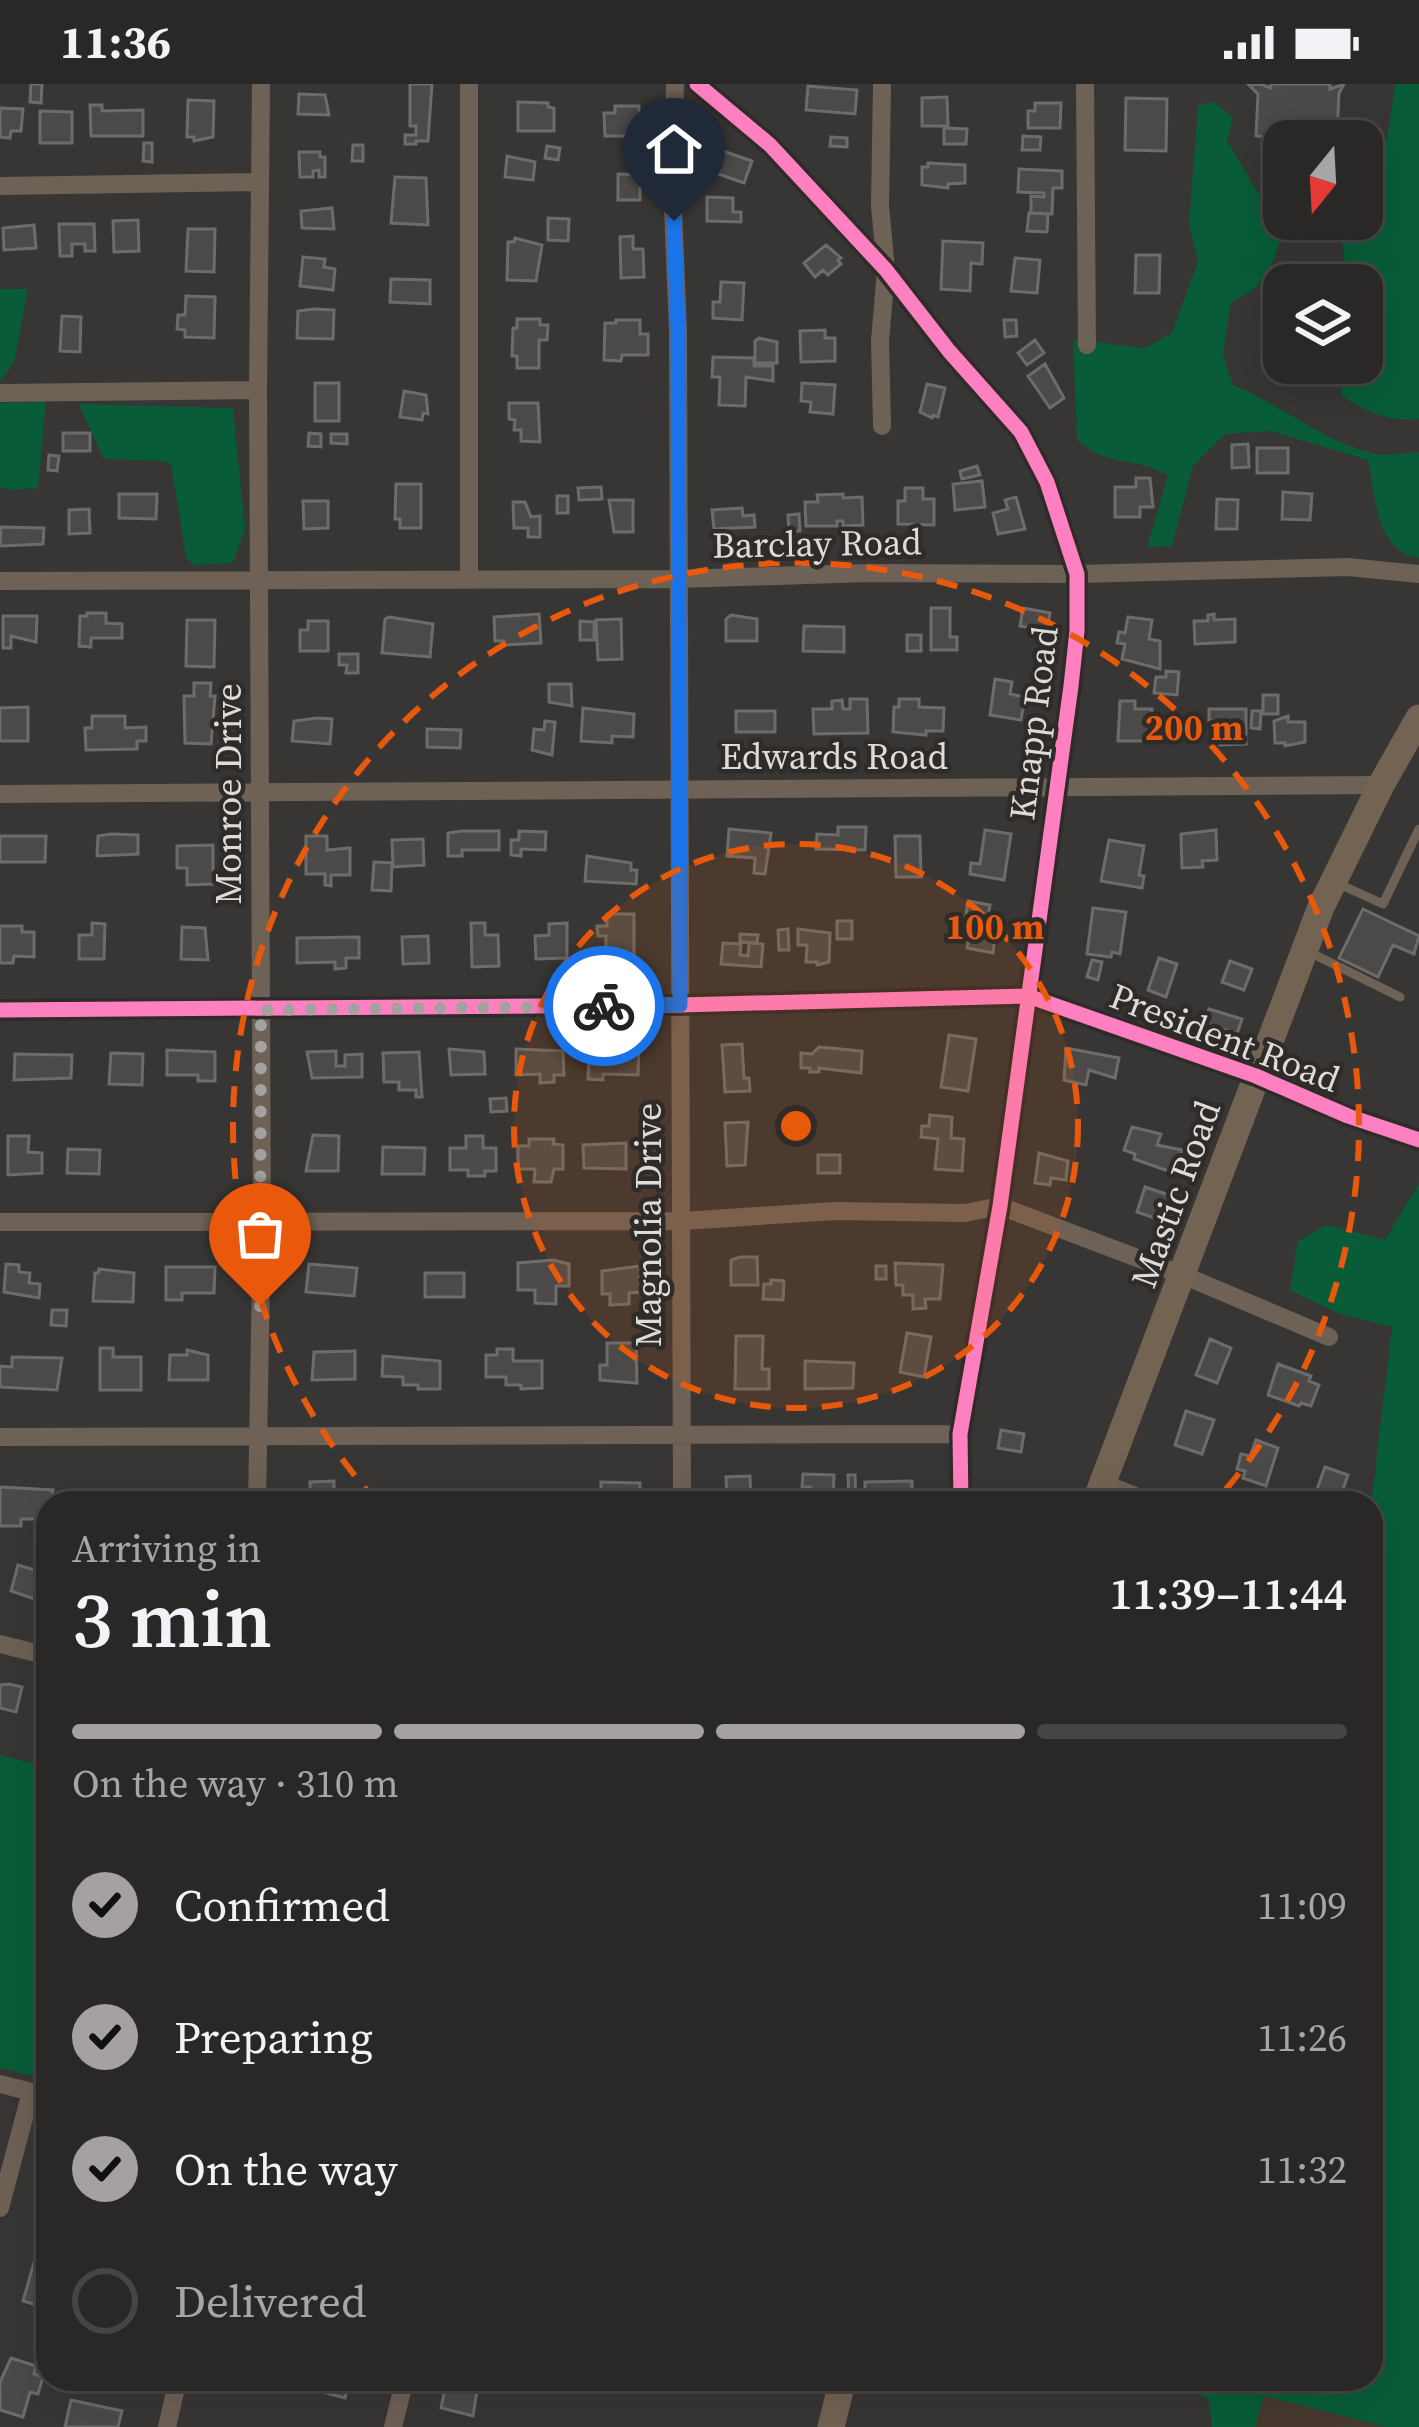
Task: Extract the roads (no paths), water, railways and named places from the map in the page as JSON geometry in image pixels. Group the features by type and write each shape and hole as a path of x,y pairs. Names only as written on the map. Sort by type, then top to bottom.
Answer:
{"main road":[{"name":"Mastic Road","path":"1101,1491 1305,950 1381,785 1416,729"},
{"path":"831,2427 840,2391"}],"street":[{"name":"Monroe Drive","path":"257,1491 262,1220 261,84"},
{"path":"469,84 469,578"},
{"name":"Magnolia Drive","path":"675,84 682,1491"},
{"name":"Knapp Road","path":"697,84 770,145 886,270 1021,432 1047,482 1077,574 1078,632 1000,1206 960,1434 961,1491"},
{"path":"881,426 880,341 886,270 880,206 882,84"},
{"path":"1085,84 1087,345"},
{"path":"0,186 260,182"},
{"path":"0,392 258,389"},
{"name":"Barclay Road","path":"0,581 679,579 1348,567 1419,574"},
{"name":"Edwards Road","path":"0,794 1381,785"},
{"name":"President Road","path":"0,1010 680,1005 1028,996 1256,1076 1348,1117 1419,1140"},
{"path":"0,1222 683,1221 834,1211 964,1214 1000,1206 1329,1337"},
{"path":"0,1437 960,1434"},
{"path":"0,1644 36,1653"},
{"path":"0,2084 36,2093"},
{"path":"0,2208 36,2103"},
{"path":"167,2427 175,2391"},
{"path":"393,2427 402,2391"}],"lane":[{"path":"1334,882 1383,904 1419,829"},
{"path":"1305,950 1400,997"}]}
